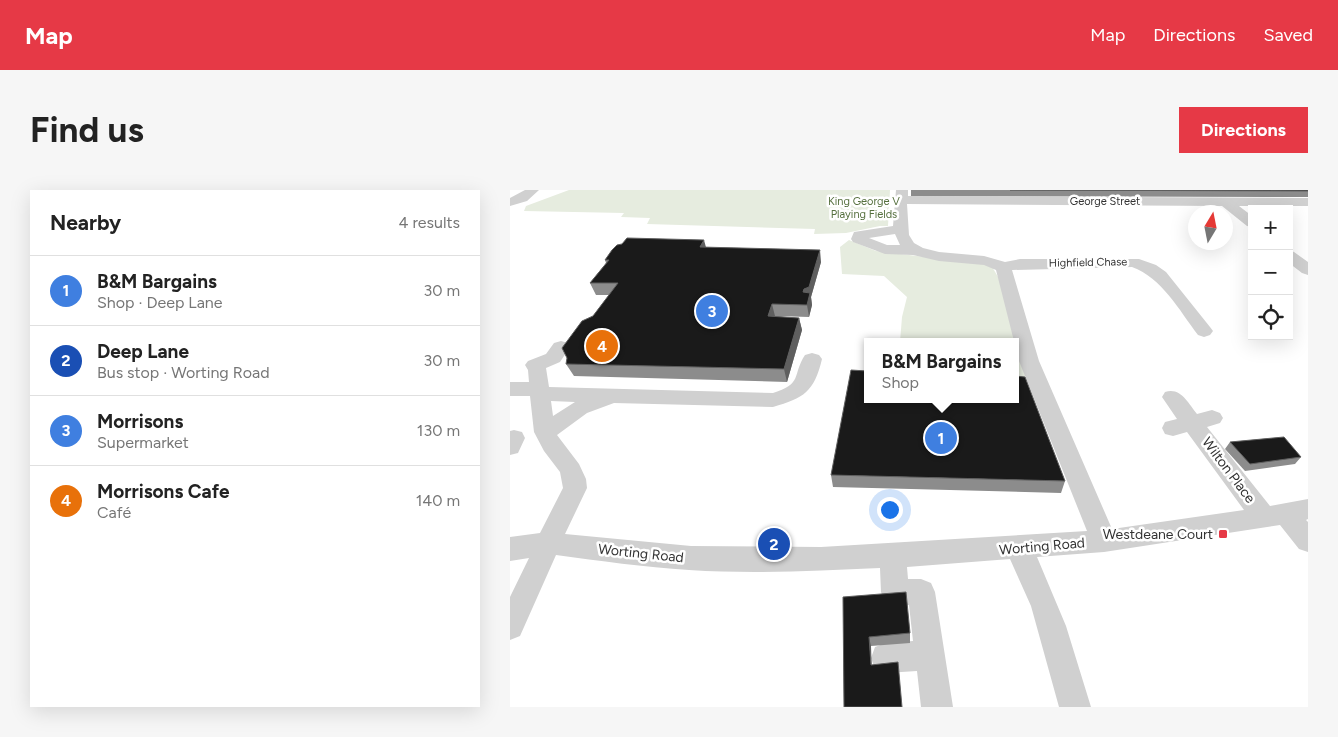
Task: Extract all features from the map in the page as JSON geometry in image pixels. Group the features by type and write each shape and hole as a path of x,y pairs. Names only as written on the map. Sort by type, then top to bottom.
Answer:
{"street":[{"path":"510,202 534,191"},
{"path":"902,195 902,229 904,240 914,250"},
{"name":"George Street","path":"902,195 1308,202"},
{"path":"1226,202 1248,220"},
{"path":"902,229 859,235 858,239 885,249 914,250 937,256 982,260 1003,267 1029,361 1104,541"},
{"path":"1293,258 1308,270"},
{"name":"Highfield Chase","path":"1003,267 1020,264 1134,262 1160,274 1204,331"},
{"path":"510,626 575,488 575,480 568,466 545,432 538,370 535,365 553,358 561,346"},
{"path":"510,389 773,400 788,396 800,389 809,374 812,360"},
{"path":"545,432 580,408 622,394"},
{"name":"Wilton Place","path":"1172,397 1193,423 1286,513"},
{"path":"1286,513 1308,541"},
{"name":"Worting Road","path":"510,549 548,543 635,554 691,558 820,559 894,556 1104,541 1286,513"},
{"path":"1018,548 1050,620 1075,707"},
{"path":"894,556 895,592 921,592 937,707"},
{"path":"886,658 930,655"}],"green space":[{"name":"King George V Playing Fields","path":"569,190 890,190 888,226 846,233 814,234 815,229 647,224 650,218 621,217 624,213 524,211 526,206"},
{"path":"849,240 876,251 991,265 1004,287 1019,338 900,338 902,317 907,297 884,276 842,274 840,247"},
{"path":"1019,339 1031,381 1019,380"}],"building":[{"path":"1010,190 1308,190 1308,191"},
{"path":"627,238 704,240 700,247 820,250 809,287 804,289 803,292 810,293 807,305 772,304 768,316 799,318 784,369 566,364 567,358 562,348 582,321 593,316 618,283 590,283 609,260 605,260 612,250 617,245 622,244"},
{"path":"851,370 864,371 864,403 1019,403 1019,376 1025,377 1065,481 831,475"},
{"path":"1284,437 1301,457 1250,464 1230,442"},
{"path":"906,592 910,633 869,637 871,665 898,662 902,707 844,707 843,597"}],"place":[{"name":"Morrisons","path":"712,311"},
{"name":"Morrisons Cafe","path":"602,346"},
{"name":"B&M Bargains","path":"941,438"},
{"name":"Westdeane Court","path":"1223,534"},
{"name":"Deep Lane","path":"774,544"}]}
